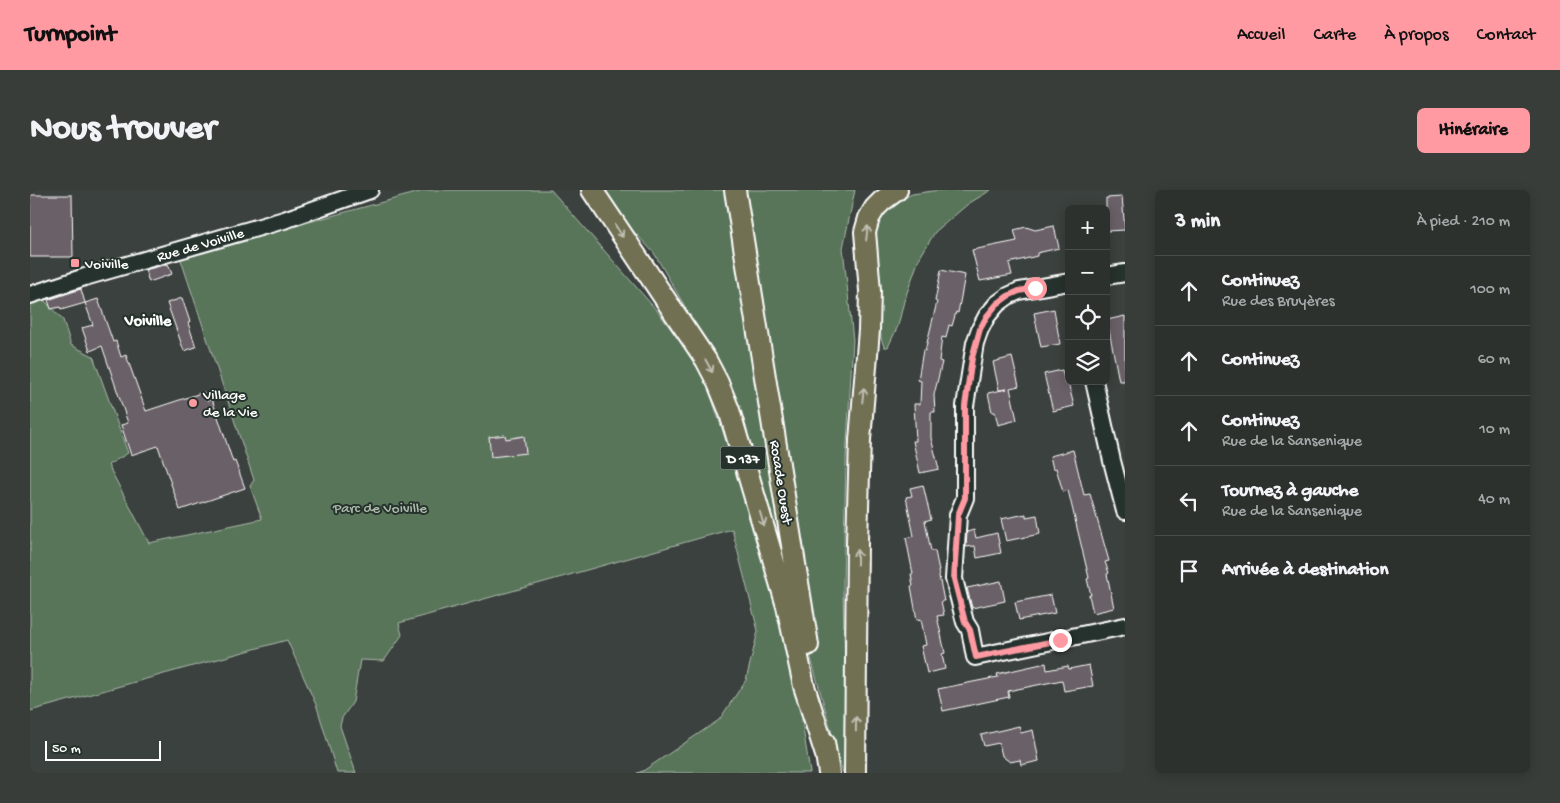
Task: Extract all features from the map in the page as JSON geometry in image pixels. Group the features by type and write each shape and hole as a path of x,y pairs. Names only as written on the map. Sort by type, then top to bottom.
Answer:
{"main road":[{"name":"D 137","path":"592,190 706,360 718,383 729,410 769,543 787,606 804,686 828,764"},
{"name":"Rocade Ouest","path":"735,190 828,764"},
{"path":"855,773 860,440 870,330 870,291 865,232 875,208 897,190"}],"street":[{"name":"Rue de Voiville","path":"30,295 85,277 284,220 370,190"},
{"path":"1110,276 1125,274"},
{"path":"1065,283 1019,291 1008,296 997,304 987,316 980,329 972,358 965,406 965,498 958,515 954,579 965,622 970,630 976,657 1125,626"},
{"path":"1095,385 1125,511"}],"green space":[{"name":"Parc de Voiville","path":"427,190 551,190 659,313 703,373 786,617 810,773 637,773 643,771 719,720 746,680 758,631 732,529 399,623 402,635 384,661 360,660 353,702 342,718 340,726 356,773 337,773 317,707 287,640 30,711 30,303 43,299 63,320 71,345 93,356 128,453 108,465 149,543 262,519 250,486 254,480 180,257"},
{"path":"605,190 855,190 843,248 853,340 846,460 843,585 847,773 843,773 772,519 729,383 654,253 624,221"},
{"path":"940,190 991,190 968,204 935,232 919,259 904,301 898,326 888,347 884,347 881,338 875,233 880,221 892,204 912,194"}],"building":[{"path":"30,195 72,195 73,257 30,257"},
{"path":"1122,197 1125,230 1110,231 1110,205 1106,205 1106,198"},
{"path":"1054,226 1059,248 1037,253 1037,256 1009,263 1012,275 980,281 972,250 1017,241 1014,230 1026,227 1035,230"},
{"path":"168,264 172,274 149,282 145,270"},
{"path":"941,270 965,275 958,313 956,312 952,326 949,325 946,338 942,337 939,361 942,362 934,395 935,412 931,412 931,438 939,469 920,473 913,441 916,441 914,404 920,404 921,381 918,380 923,350 925,351 937,302 935,301"},
{"path":"81,289 85,303 61,310 60,307 51,309 48,300"},
{"path":"182,298 196,347 184,351 167,303"},
{"name":"Village de la Vie","path":"98,299 113,342 116,341 121,357 126,355 146,411 204,392 207,401 212,399 233,462 235,461 245,488 180,510 158,446 131,455 121,425 128,423 102,346 90,351 82,328 93,325 85,303"},
{"path":"1054,309 1060,344 1041,347 1034,313"},
{"path":"1125,316 1125,381 1119,381 1110,335 1110,319"},
{"path":"1012,357 1019,386 1010,388 1017,420 998,425 995,412 992,412 988,393 1007,389 999,390 993,362"},
{"path":"1062,370 1065,385 1069,385 1074,406 1053,411 1044,374"},
{"path":"505,435 506,439 524,436 526,453 491,457 489,437"},
{"path":"1073,450 1084,495 1090,494 1109,561 1105,562 1109,573 1107,574 1114,608 1093,613 1087,579 1089,578 1068,490 1063,492 1056,468 1053,469 1050,456"},
{"path":"923,485 931,519 925,521 931,551 935,551 944,601 941,601 944,615 937,616 945,653 942,654 945,669 927,673 921,646 926,645 921,619 917,620 911,586 913,586 911,574 913,574 906,538 914,536 906,497 912,496 910,488"},
{"path":"1026,514 1026,517 1037,515 1040,534 1006,541 1001,519"},
{"path":"974,530 976,538 997,533 1001,553 977,558 975,546 966,547 967,532"},
{"path":"1001,581 1005,601 972,608 967,588"},
{"path":"1051,595 1055,613 1019,620 1015,602"},
{"path":"1046,663 1047,670 1068,666 1069,669 1089,665 1093,686 1064,691 1062,680 1008,691 1009,697 943,711 938,689 998,677 997,674"},
{"path":"1019,726 1021,733 1033,730 1039,761 1021,765 1020,760 1010,762 1002,756 999,743 984,746 981,735"}],"place":[{"name":"Voiville","path":"75,263"},
{"name":"Village de la Vie","path":"193,403"}],"district":[{"name":"Voiville","path":"148,319"}],"route":[{"path":"1035,288 1019,291 997,304 987,316 980,329 976,343 965,406 965,498 958,515 954,579 965,622 970,630 976,657 1060,640"}]}
